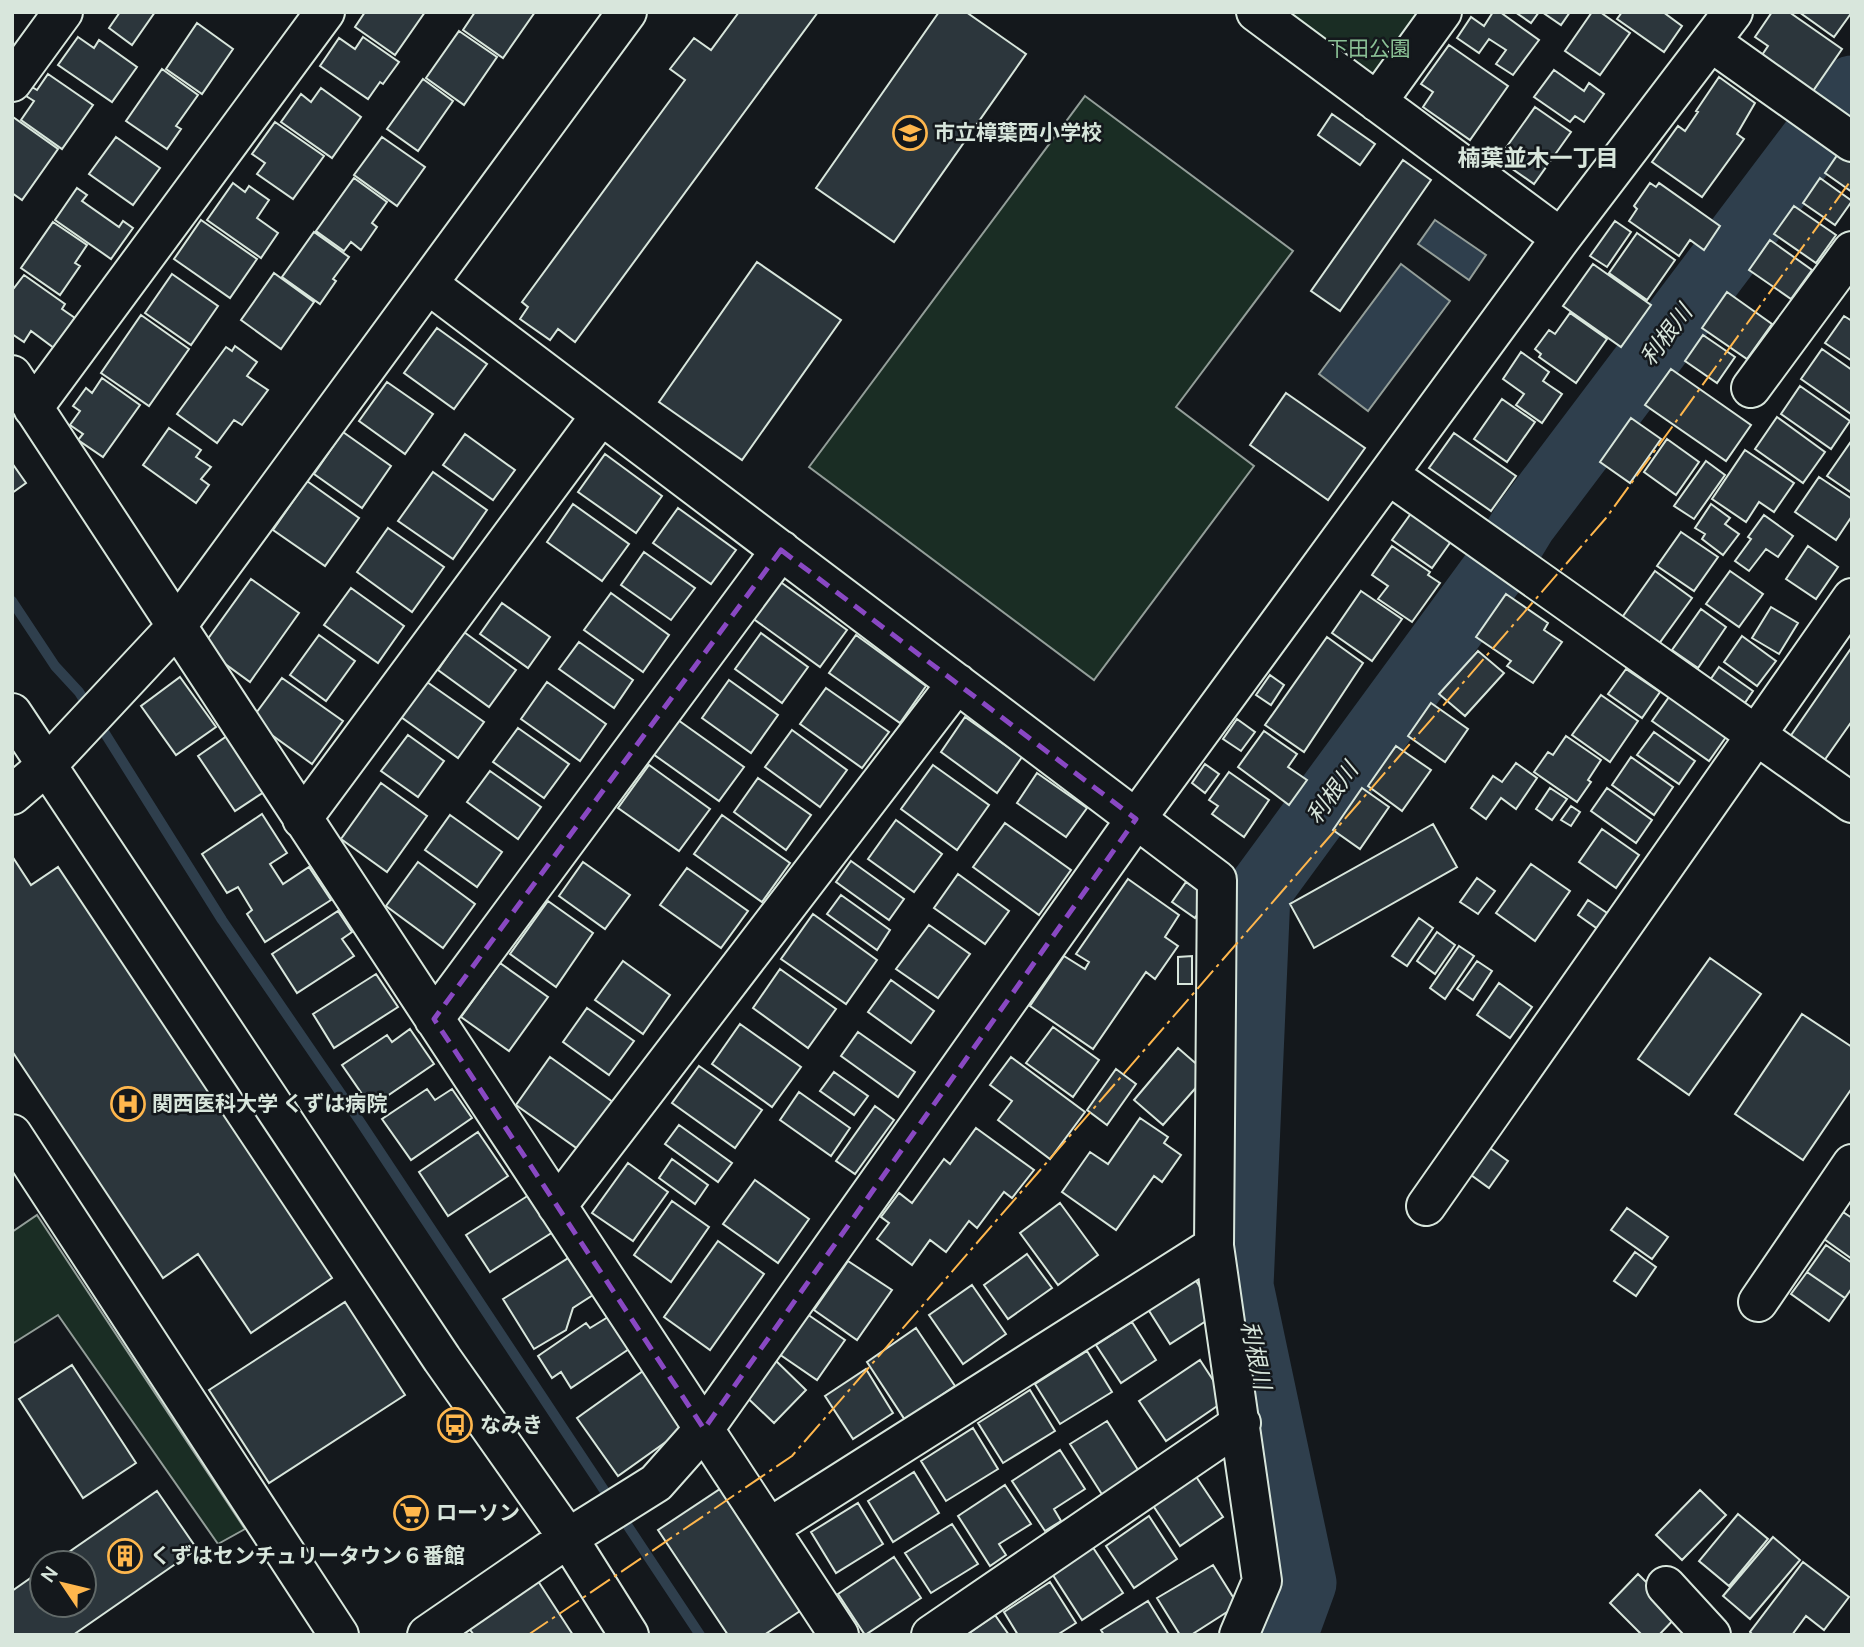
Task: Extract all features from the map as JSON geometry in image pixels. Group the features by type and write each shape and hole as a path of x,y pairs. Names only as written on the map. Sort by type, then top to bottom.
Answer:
{"street":[{"path":"12,82 63,12"},
{"path":"33,408 325,12"},
{"path":"12,794 47,765 176,627 627,12"},
{"path":"1256,12 1561,238"},
{"path":"1377,102 1442,12"},
{"path":"427,1635 568,1538 656,1483 704,1429 1136,819 1561,238 1733,12"},
{"path":"1711,43 1848,140"},
{"path":"1751,388 1852,251"},
{"path":"428,284 1217,880 1214,1246 1262,1581 1239,1635"},
{"path":"12,375 839,1635"},
{"path":"302,819 601,415"},
{"path":"1389,475 1852,803"},
{"path":"434,1019 781,550"},
{"path":"1426,1206 1852,597"},
{"path":"557,1206 957,683"},
{"path":"12,713 442,1359 568,1538 629,1635"},
{"path":"12,1134 339,1635"},
{"path":"1758,1302 1852,1164"},
{"path":"769,1528 1214,1246"},
{"path":"931,1635 1241,1423"},
{"path":"1666,1586 1699,1631"}],"highlighted area":[{"path":"781,550 1136,819 704,1429 434,1019"}],"green space":[{"name":"下田公園","path":"1256,12 1442,12 1377,102"},
{"path":"1085,96 1293,251 1176,407 1254,466 1094,680 809,467"},
{"path":"37,1215 245,1529 218,1544 58,1315 12,1344 12,1232"}],"water":[{"path":"1435,220 1486,255 1469,280 1418,244"},
{"path":"1401,264 1450,301 1368,411 1319,374"}],"building":[{"path":"120,12 155,12 132,45 109,28"},
{"path":"365,12 425,12 395,55 355,27"},
{"path":"475,12 535,12 503,58 463,30"},
{"path":"739,12 818,12 575,342 558,329 550,340 520,319 528,307 522,302 685,80 670,69 694,38 711,50"},
{"path":"939,12 966,12 1026,54 894,242 816,188"},
{"path":"1493,12 1500,12 1539,40 1513,75 1496,64 1506,50 1489,39 1479,53 1457,38 1471,17 1484,26"},
{"path":"1515,12 1539,12 1531,23"},
{"path":"1542,12 1570,12 1561,25"},
{"path":"1592,12 1600,12 1630,33 1600,75 1565,51"},
{"path":"1622,12 1663,12 1682,26 1664,52 1617,19"},
{"path":"1772,12 1789,12 1842,49 1813,91 1762,55 1768,46 1755,37"},
{"path":"1799,12 1852,12 1834,37"},
{"path":"197,23 233,49 202,94 166,69"},
{"path":"459,31 497,57 464,105 426,78"},
{"path":"78,37 94,48 99,40 137,67 112,102 58,65"},
{"path":"363,37 399,62 368,99 320,66 339,38 355,49"},
{"path":"1449,45 1508,86 1470,140 1423,107 1433,92 1421,84"},
{"path":"162,69 198,95 176,126 181,129 167,149 126,121"},
{"path":"1554,70 1584,91 1589,83 1604,94 1584,122 1575,116 1570,122 1534,97"},
{"path":"48,74 93,105 62,149 21,120 34,101 26,96 32,87 37,90"},
{"path":"1719,77 1755,103 1737,134 1744,139 1702,197 1652,162 1678,126 1685,131"},
{"path":"423,79 453,101 418,151 387,129"},
{"path":"321,88 361,117 332,158 281,122 301,94 311,102"},
{"path":"1535,107 1571,132 1534,184 1498,159"},
{"path":"1332,114 1375,144 1360,165 1318,135"},
{"path":"13,117 58,149 22,200 12,193"},
{"path":"275,122 324,156 293,199 257,174 265,163 252,154"},
{"path":"116,137 160,168 133,205 89,174"},
{"path":"382,137 425,167 397,206 354,175"},
{"path":"1840,151 1852,159 1852,192 1825,173"},
{"path":"1403,160 1431,180 1340,311 1311,291"},
{"path":"354,178 387,202 372,223 377,227 361,250 351,242 344,251 316,231"},
{"path":"1820,178 1852,201 1835,225 1803,203"},
{"path":"233,183 245,192 249,186 269,200 257,218 278,233 261,258 207,220"},
{"path":"1650,183 1656,187 1659,183 1720,226 1704,250 1690,240 1679,256 1629,221 1637,209 1634,206"},
{"path":"77,188 87,195 82,201 119,227 123,221 133,228 111,259 55,220"},
{"path":"1794,206 1836,235 1816,263 1774,234"},
{"path":"201,220 257,259 230,298 174,259"},
{"path":"1615,221 1631,232 1607,267 1590,256"},
{"path":"53,222 87,245 75,263 80,266 60,295 21,268"},
{"path":"314,232 349,257 320,304 282,277"},
{"path":"1637,233 1675,260 1647,300 1609,273"},
{"path":"1770,240 1812,270 1791,299 1749,270"},
{"path":"757,262 841,320 742,460 659,402"},
{"path":"1593,264 1651,305 1621,347 1563,306"},
{"path":"274,273 314,302 281,349 241,320"},
{"path":"172,274 218,306 191,345 145,313"},
{"path":"24,275 65,304 62,309 75,318 54,348 31,331 24,342 12,334 12,287 14,288"},
{"path":"1727,292 1772,324 1747,359 1702,328"},
{"path":"1570,313 1607,339 1576,383 1539,357 1541,354 1535,349 1549,330 1555,334"},
{"path":"141,315 189,349 149,406 101,373"},
{"path":"1844,316 1852,321 1852,361 1825,343"},
{"path":"437,328 487,364 454,409 404,373"},
{"path":"1703,335 1735,357 1717,383 1685,361"},
{"path":"235,346 257,362 247,376 268,390 242,425 234,420 217,443 177,414 226,347 232,351"},
{"path":"1822,349 1852,370 1851,414 1801,379"},
{"path":"1521,352 1549,372 1543,381 1562,394 1542,423 1516,405 1524,394 1503,379"},
{"path":"1671,369 1751,425 1726,461 1645,405"},
{"path":"102,378 140,405 103,457 78,440 83,434 70,425 80,411 73,406 86,388 92,393"},
{"path":"387,382 433,414 405,454 359,421"},
{"path":"1800,386 1850,421 1831,449 1781,414"},
{"path":"1286,393 1365,448 1328,500 1250,445"},
{"path":"1502,399 1535,422 1507,462 1474,439"},
{"path":"1777,417 1825,452 1803,483 1755,449"},
{"path":"1631,418 1661,439 1630,483 1600,462"},
{"path":"169,428 201,450 196,457 211,467 201,479 209,485 196,503 143,465"},
{"path":"343,432 391,466 362,508 314,474"},
{"path":"1454,433 1516,476 1491,511 1429,468"},
{"path":"465,434 515,470 493,500 443,465"},
{"path":"1667,439 1699,462 1676,495 1644,472"},
{"path":"1852,440 1852,493 1827,476"},
{"path":"1745,450 1794,483 1774,512 1759,502 1746,522 1712,499"},
{"path":"605,454 662,496 636,533 578,492"},
{"path":"1706,461 1725,475 1694,519 1674,506"},
{"path":"12,463 26,483 12,493"},
{"path":"433,472 487,510 453,559 398,521"},
{"path":"1819,477 1852,499 1852,516 1836,540 1795,512"},
{"path":"307,481 359,518 325,566 273,530"},
{"path":"573,504 629,544 602,581 547,542"},
{"path":"1711,504 1730,518 1725,524 1739,534 1723,555 1702,539 1705,534 1695,528"},
{"path":"1417,505 1457,533 1432,568 1392,540"},
{"path":"678,508 736,550 711,584 653,543"},
{"path":"1764,515 1793,536 1778,557 1766,549 1749,571 1735,561"},
{"path":"388,528 444,567 412,612 357,572"},
{"path":"1681,532 1718,557 1694,591 1657,566"},
{"path":"1392,546 1430,572 1428,575 1440,583 1412,622 1378,599 1388,586 1372,575"},
{"path":"1808,546 1838,567 1816,599 1786,579"},
{"path":"644,552 695,588 671,620 621,585"},
{"path":"1655,571 1692,598 1653,652 1616,626"},
{"path":"1730,571 1763,594 1739,627 1706,604"},
{"path":"775,578 847,630 820,667 748,615"},
{"path":"251,579 299,613 250,682 202,647"},
{"path":"351,588 404,626 378,663 324,625"},
{"path":"1361,591 1402,619 1372,661 1332,633"},
{"path":"611,593 669,635 643,672 584,630"},
{"path":"1506,594 1548,623 1544,630 1562,642 1533,683 1507,666 1511,661 1476,637"},
{"path":"502,603 550,637 528,668 480,634"},
{"path":"1771,607 1798,623 1779,654 1752,638"},
{"path":"1701,609 1726,627 1698,668 1672,650"},
{"path":"464,632 516,670 489,707 438,670"},
{"path":"761,633 808,667 782,703 735,669"},
{"path":"319,635 355,661 326,701 290,675"},
{"path":"856,635 926,686 900,723 829,673"},
{"path":"1742,636 1776,661 1757,686 1724,662"},
{"path":"1327,637 1363,663 1304,752 1265,725"},
{"path":"579,642 633,680 614,708 559,669"},
{"path":"1852,647 1852,721 1819,768 1785,744"},
{"path":"1478,651 1504,673 1465,716 1439,694"},
{"path":"1719,667 1753,691 1738,713 1704,689"},
{"path":"1626,669 1660,692 1642,718 1608,694"},
{"path":"1270,675 1284,685 1271,705 1256,695"},
{"path":"180,677 216,727 176,755 141,706"},
{"path":"282,678 343,721 312,764 251,720"},
{"path":"729,680 778,715 751,753 702,718"},
{"path":"427,682 484,722 458,758 401,717"},
{"path":"547,682 606,724 580,761 521,719"},
{"path":"826,688 889,732 862,768 800,724"},
{"path":"1601,695 1638,721 1610,762 1572,735"},
{"path":"1669,697 1726,737 1709,761 1652,721"},
{"path":"1431,703 1468,729 1445,762 1408,736"},
{"path":"965,717 1022,757 997,793 941,752"},
{"path":"1237,719 1255,732 1241,751 1223,739"},
{"path":"678,720 744,767 719,801 653,754"},
{"path":"518,728 569,764 544,798 493,762"},
{"path":"792,730 847,770 820,807 765,767"},
{"path":"1264,731 1297,754 1288,767 1307,780 1289,805 1238,767"},
{"path":"1654,732 1695,761 1679,784 1637,755"},
{"path":"408,735 444,761 418,797 381,771"},
{"path":"227,736 264,792 235,811 198,756"},
{"path":"1566,736 1601,760 1588,780 1591,782 1577,802 1534,772 1548,752 1553,755"},
{"path":"1396,746 1431,770 1402,811 1368,786"},
{"path":"1631,757 1673,787 1654,815 1612,785"},
{"path":"1516,763 1537,778 1516,809 1501,798 1486,819 1471,808 1493,776 1502,782"},
{"path":"1205,764 1219,774 1205,793 1192,783"},
{"path":"649,765 710,809 679,851 618,808"},
{"path":"933,765 989,805 957,850 901,809"},
{"path":"490,771 541,807 518,839 467,802"},
{"path":"1229,772 1269,800 1244,837 1212,814 1218,806 1209,800"},
{"path":"1037,773 1087,808 1066,837 1017,803"},
{"path":"758,778 811,815 786,850 734,812"},
{"path":"381,783 427,816 387,872 341,839"},
{"path":"1362,788 1389,807 1360,849 1333,830"},
{"path":"1550,788 1567,799 1552,820 1536,809"},
{"path":"1607,788 1652,820 1636,843 1591,811"},
{"path":"1571,806 1580,812 1571,826 1561,820"},
{"path":"262,814 287,853 270,864 283,884 309,867 331,900 265,942 247,914 252,910 238,887 227,893 202,854"},
{"path":"450,815 502,852 477,887 425,850"},
{"path":"722,815 790,863 762,902 694,854"},
{"path":"896,820 942,854 914,892 868,859"},
{"path":"1005,823 1071,870 1039,915 973,867"},
{"path":"1433,824 1457,867 1314,948 1290,904"},
{"path":"1602,829 1639,855 1616,888 1579,862"},
{"path":"12,856 31,885 58,867 332,1278 251,1333 198,1254 163,1278 12,1051"},
{"path":"851,861 904,899 889,920 836,882"},
{"path":"418,862 475,904 443,948 386,906"},
{"path":"583,862 630,895 605,929 559,896"},
{"path":"1531,864 1570,891 1535,941 1496,913"},
{"path":"687,868 748,911 721,948 660,905"},
{"path":"958,874 1009,911 985,944 934,908"},
{"path":"1477,878 1495,891 1478,914 1460,902"},
{"path":"1128,879 1179,915 1165,937 1178,946 1155,979 1146,972 1093,1049 1030,1006 1064,956 1085,969 1089,962 1076,954"},
{"path":"1186,882 1208,897 1195,918 1172,902"},
{"path":"841,895 890,930 877,950 827,914"},
{"path":"1588,900 1613,917 1602,932 1578,915"},
{"path":"548,901 593,933 556,987 510,954"},
{"path":"338,911 352,932 342,939 354,956 297,993 272,954"},
{"path":"813,914 877,960 846,1004 781,959"},
{"path":"1419,918 1433,928 1407,966 1392,956"},
{"path":"929,925 970,954 938,998 896,969"},
{"path":"1437,932 1455,945 1435,974 1417,961"},
{"path":"1459,946 1474,956 1445,999 1430,988"},
{"path":"1192,956 1192,984 1178,984 1178,957"},
{"path":"1710,958 1761,994 1689,1095 1638,1059"},
{"path":"623,961 670,995 643,1034 595,1000"},
{"path":"1477,961 1492,971 1473,1000 1457,989"},
{"path":"500,963 548,997 509,1051 461,1017"},
{"path":"780,969 836,1009 808,1048 753,1008"},
{"path":"376,974 398,1007 334,1048 313,1014"},
{"path":"891,980 934,1011 911,1043 868,1012"},
{"path":"1499,983 1532,1007 1510,1038 1477,1015"},
{"path":"587,1008 634,1041 609,1075 563,1042"},
{"path":"1802,1014 1852,1047 1852,1088 1803,1160 1735,1114"},
{"path":"740,1024 801,1067 772,1107 712,1064"},
{"path":"1053,1027 1099,1060 1073,1097 1026,1063"},
{"path":"410,1029 434,1064 371,1107 342,1065 387,1035 392,1042"},
{"path":"858,1032 915,1072 898,1097 841,1056"},
{"path":"1178,1048 1208,1074 1163,1125 1134,1100"},
{"path":"550,1057 617,1105 582,1152 516,1105"},
{"path":"1011,1057 1085,1112 1050,1159 998,1120 1012,1101 990,1085"},
{"path":"699,1066 762,1110 735,1148 672,1103"},
{"path":"1116,1069 1136,1084 1107,1125 1087,1110"},
{"path":"834,1072 868,1096 854,1115 820,1091"},
{"path":"427,1089 435,1100 452,1089 472,1118 411,1160 382,1119"},
{"path":"799,1092 850,1128 831,1156 780,1120"},
{"path":"875,1106 894,1120 855,1174 836,1161"},
{"path":"1140,1118 1168,1137 1164,1143 1181,1155 1162,1182 1154,1176 1116,1230 1062,1192 1090,1152 1108,1164"},
{"path":"679,1125 732,1163 718,1182 665,1144"},
{"path":"976,1128 1034,1170 1012,1198 1004,1192 977,1228 969,1221 946,1252 930,1240 912,1265 877,1239 889,1223 881,1217 899,1193 912,1203 944,1159 950,1164"},
{"path":"478,1132 508,1176 448,1216 419,1172"},
{"path":"1490,1148 1508,1161 1489,1188 1471,1175"},
{"path":"672,1159 708,1185 695,1204 659,1178"},
{"path":"628,1163 668,1192 633,1241 592,1213"},
{"path":"755,1180 809,1219 778,1263 723,1224"},
{"path":"529,1195 553,1232 490,1272 466,1235"},
{"path":"672,1201 709,1227 671,1282 634,1255"},
{"path":"1060,1203 1098,1255 1058,1285 1020,1233"},
{"path":"1627,1208 1668,1237 1652,1259 1611,1230"},
{"path":"1843,1212 1852,1218 1852,1259 1824,1239"},
{"path":"718,1241 764,1274 710,1350 664,1317"},
{"path":"1826,1245 1852,1263 1852,1288 1845,1298 1807,1272"},
{"path":"1635,1252 1656,1267 1636,1296 1614,1281"},
{"path":"1027,1254 1052,1288 1008,1319 984,1285"},
{"path":"570,1257 593,1295 573,1308 566,1330 534,1349 503,1299"},
{"path":"848,1261 892,1290 857,1340 814,1310"},
{"path":"1807,1272 1845,1298 1829,1321 1791,1294"},
{"path":"1193,1276 1217,1314 1170,1344 1146,1306"},
{"path":"972,1285 1006,1334 963,1364 929,1315"},
{"path":"345,1302 405,1395 269,1483 209,1390"},
{"path":"807,1314 845,1340 817,1380 779,1354"},
{"path":"608,1317 629,1349 571,1388 561,1372 552,1378 538,1356 586,1323 590,1328"},
{"path":"1132,1322 1156,1360 1121,1383 1096,1345"},
{"path":"916,1328 955,1386 905,1420 867,1362"},
{"path":"1087,1351 1112,1392 1060,1424 1035,1384"},
{"path":"771,1356 806,1390 774,1423 739,1390"},
{"path":"1200,1360 1226,1400 1166,1441 1139,1401"},
{"path":"72,1365 136,1463 83,1498 19,1399"},
{"path":"866,1369 893,1413 853,1439 825,1396"},
{"path":"643,1371 684,1429 618,1476 577,1418"},
{"path":"1030,1390 1055,1431 1003,1463 978,1423"},
{"path":"1107,1421 1140,1473 1103,1496 1070,1444"},
{"path":"973,1428 998,1469 946,1501 921,1461"},
{"path":"1060,1450 1085,1489 1054,1509 1061,1521 1045,1531 1012,1481"},
{"path":"914,1472 939,1513 893,1542 868,1501"},
{"path":"1195,1475 1223,1517 1180,1546 1152,1504"},
{"path":"1005,1485 1031,1524 999,1544 1006,1555 990,1566 958,1516"},
{"path":"723,1487 803,1609 764,1635 728,1635 658,1530"},
{"path":"1700,1490 1726,1515 1682,1560 1656,1535"},
{"name":"くずはセンチュリータウン６番館","path":"157,1491 197,1549 98,1618 98,1549 73,1549"},
{"path":"858,1503 883,1544 836,1573 811,1532"},
{"path":"1738,1514 1768,1539 1729,1586 1699,1561"},
{"path":"1149,1516 1177,1559 1134,1588 1106,1546"},
{"path":"952,1524 978,1564 931,1593 905,1553"},
{"path":"1773,1537 1800,1560 1750,1619 1723,1596"},
{"path":"1090,1543 1123,1593 1082,1620 1049,1569"},
{"path":"894,1557 921,1598 865,1635 838,1594"},
{"path":"1803,1562 1849,1597 1824,1630 1806,1616 1792,1635 1753,1635 1750,1632"},
{"path":"1213,1565 1238,1605 1191,1635 1180,1635 1157,1598"},
{"path":"1638,1574 1679,1614 1659,1635 1642,1635 1610,1603"},
{"name":"くずはセンチュリータウン６番館","path":"28,1580 28,1619 96,1619 73,1635 12,1635 12,1591"},
{"path":"538,1581 573,1635 474,1635 468,1627"},
{"path":"1050,1582 1076,1623 1057,1635 1018,1635 1004,1612"},
{"path":"1148,1601 1169,1635 1104,1635 1101,1630"},
{"path":"995,1615 1009,1635 966,1635"}],"waterway":[{"name":"利根川","path":"1285,1635 1304,1583 1241,1286 1258,893 1499,564 1524,523 1852,88"},
{"path":"12,601 55,666 79,692 222,920 359,1120 700,1635"}],"power":[{"path":"528,1635 792,1456 1606,518 1852,179"}],"place":[{"name":"市立樟葉西小学校","path":"910,133"},
{"name":"関西医科大学 くずは病院","path":"128,1104"},
{"name":"なみき","path":"455,1425"},
{"name":"ローソン","path":"411,1513"},
{"name":"くずはセンチュリータウン６番館","path":"125,1556"}],"district":[{"name":"楠葉並木一丁目","path":"1538,158"}]}
